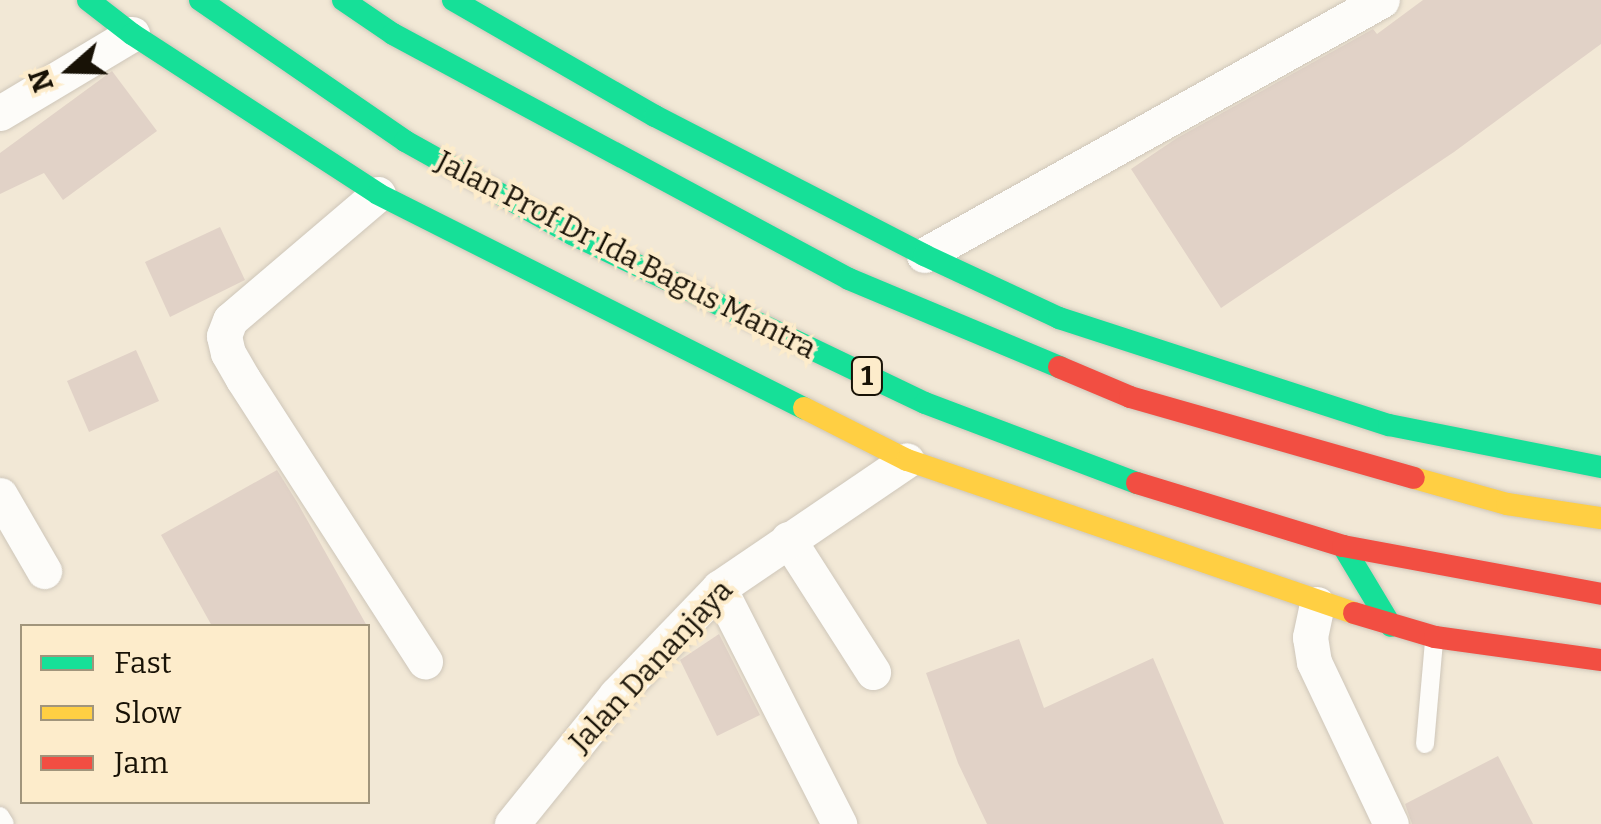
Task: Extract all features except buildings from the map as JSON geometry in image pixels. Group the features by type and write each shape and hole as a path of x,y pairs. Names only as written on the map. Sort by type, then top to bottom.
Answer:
{"main road":[{"path":"88,0 132,34 378,194 907,460 1390,626 1435,637 1601,660"},
{"name":"Jalan Prof Dr Ida Bagus Mantra","path":"200,0 405,141 572,234 924,403 1184,501 1343,546 1469,573 1601,594"},
{"path":"343,0 393,34 849,279 1130,397 1507,504 1601,518"},
{"path":"453,0 654,116 924,255 1060,318 1389,425 1601,466"},
{"path":"1380,470 1389,425"},
{"path":"1343,546 1390,626"}],"street":[{"path":"924,255 1382,0"},
{"path":"0,113 132,34"},
{"path":"378,194 230,320 224,336 236,366 425,661"},
{"name":"Jalan Dananjaya","path":"519,821 616,695 719,588 907,460"},
{"path":"0,495 44,570"},
{"path":"788,539 873,672"},
{"path":"719,588 839,824"},
{"path":"1318,604 1310,637 1314,662 1326,696 1391,824"}],"lane":[{"path":"1425,744 1435,637"},
{"path":"0,816 5,824"}],"traffic: fast":[{"path":"88,0 132,34 378,194 804,408"},
{"path":"200,0 405,141 572,234 925,403 1137,483"},
{"path":"343,0 393,34 849,279 1059,367"},
{"path":"453,0 655,116 924,255 1059,318 1389,425 1601,467"},
{"path":"1343,546 1391,626"}],"traffic: slow":[{"path":"804,408 907,460 1354,613"},
{"path":"1414,478 1507,504 1601,518"}],"traffic: jam":[{"path":"1059,367 1130,397 1414,478"},
{"path":"1137,483 1343,546 1601,594"},
{"path":"1354,613 1435,637 1601,660"}]}
